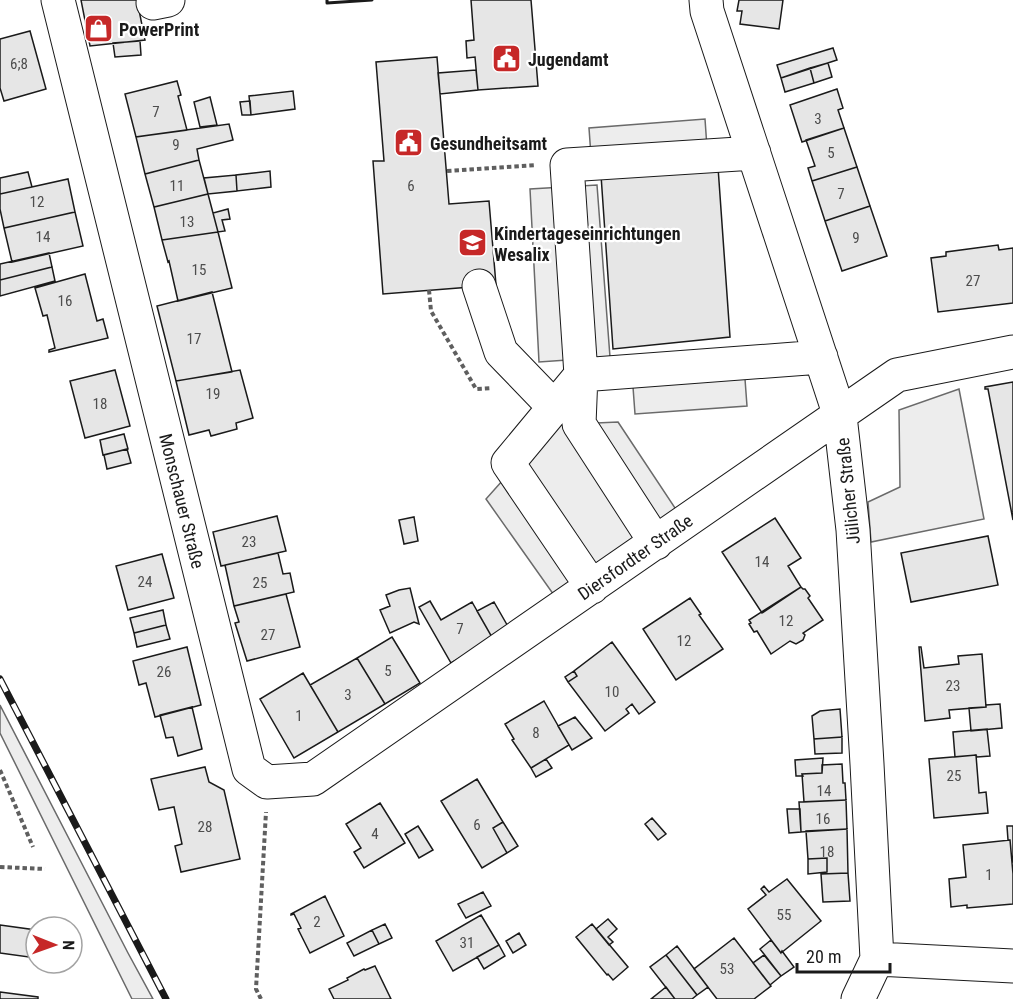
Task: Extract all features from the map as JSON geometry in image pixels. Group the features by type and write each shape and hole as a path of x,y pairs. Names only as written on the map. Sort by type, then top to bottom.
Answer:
{"street":[{"name":"Monschauer Straße","path":"58,0 249,769 267,782"},
{"name":"Jülicher Straße","path":"706,0 707,11 840,416 853,530 877,959 858,999"},
{"path":"656,543 579,424 581,375 567,165 754,153"},
{"path":"479,286 501,352 555,408"},
{"name":"Diersfordter Straße","path":"267,782 314,779 897,375 1013,352"},
{"path":"592,587 508,464 581,375 820,357"},
{"path":"877,959 1013,966"}],"path":[{"path":"447,171 567,165"},
{"path":"0,770 33,847"},
{"path":"261,999 256,989 267,782"},
{"path":"0,867 45,868"}],"shaded area":[{"path":"705,119 708,162 592,170 589,128"},
{"path":"597,185 610,357 539,362 530,189"},
{"path":"743,352 747,406 635,414 631,360"},
{"path":"959,389 984,519 871,542 868,502 900,487 899,410"},
{"path":"618,422 677,511 556,598 486,499 552,425"},
{"path":"0,705 153,999 132,999 0,733"}],"building":[{"path":"81,0 137,0 145,40 90,46"},
{"path":"471,0 531,0 538,86 478,90 475,57 467,58 466,41 474,40"},
{"path":"739,0 783,0 779,29 740,24 742,11 737,11"},
{"path":"30,31 46,89 4,101 0,88 0,39"},
{"path":"140,41 141,55 115,57 113,43"},
{"path":"833,48 837,60 781,78 777,65"},
{"path":"437,57 449,204 489,201 496,285 383,294 373,161 384,161 376,62"},
{"path":"828,63 832,77 814,83 810,68"},
{"path":"810,68 814,83 785,92 781,78"},
{"path":"476,70 478,90 440,94 438,73"},
{"path":"177,81 181,95 178,96 187,130 136,137 125,94"},
{"path":"837,89 843,108 838,110 844,128 802,142 790,105"},
{"path":"293,91 295,109 251,115 249,96"},
{"path":"210,97 217,125 200,127 194,102"},
{"path":"250,101 251,115 242,115 240,102"},
{"path":"229,124 233,140 197,149 199,160 145,174 136,137"},
{"path":"844,128 857,167 812,181 808,168 815,166 806,140"},
{"path":"199,160 208,194 154,207 145,174"},
{"path":"718,167 730,337 613,349 601,175"},
{"path":"857,167 870,206 825,221 812,181"},
{"path":"270,171 271,187 237,191 236,175"},
{"path":"28,172 32,187 0,194 0,178"},
{"path":"236,175 237,191 208,194 204,178"},
{"path":"68,179 75,212 4,228 0,194"},
{"path":"208,194 218,232 162,240 154,207"},
{"path":"870,206 887,256 842,271 825,221"},
{"path":"228,209 230,219 222,220 225,231 218,232 213,213"},
{"path":"75,212 83,246 12,262 4,228"},
{"path":"218,232 232,288 178,301 162,240"},
{"path":"998,245 999,250 1013,248 1013,303 938,312 931,258 946,256 946,252"},
{"path":"49,253 52,267 0,280 0,264"},
{"path":"52,267 55,281 0,296 0,280"},
{"path":"85,274 97,321 103,319 108,338 49,352 55,348 47,315 43,316 35,288"},
{"path":"212,292 232,372 176,381 157,306"},
{"path":"115,370 130,426 85,438 70,381"},
{"path":"240,370 253,418 236,423 237,429 211,436 209,430 189,435 176,381"},
{"path":"1013,382 1013,520 988,389 985,387"},
{"path":"124,434 128,449 103,455 100,440"},
{"path":"127,449 131,463 107,469 104,455"},
{"path":"277,516 286,551 221,566 213,532"},
{"path":"414,517 418,541 404,544 399,520"},
{"path":"775,518 801,558 788,566 801,587 762,613 722,552"},
{"path":"988,536 998,585 911,602 901,553"},
{"path":"278,553 283,574 290,573 294,592 234,606 225,565"},
{"path":"162,554 174,598 128,610 116,566"},
{"path":"801,587 810,596 808,598 823,620 803,633 805,635 803,640 796,644 790,641 771,654 757,631 754,632 749,620"},
{"path":"410,588 419,624 414,622 390,633 380,610 390,606 386,595"},
{"path":"286,594 300,647 247,661 235,623 239,622 234,606"},
{"path":"690,598 723,649 676,680 643,629"},
{"path":"430,601 441,620 472,602 493,639 451,663 419,607"},
{"path":"494,602 510,630 493,639 477,611"},
{"path":"163,610 166,625 134,633 130,618"},
{"path":"166,625 170,639 137,647 134,633"},
{"path":"392,637 420,683 385,704 357,658"},
{"path":"612,642 655,702 639,714 632,704 626,709 629,713 605,731 568,682 577,676 574,671"},
{"path":"187,647 201,705 155,717 146,683 139,685 133,661"},
{"path":"919,647 921,647 924,668 959,664 958,656 982,654 986,707 949,710 950,718 925,721"},
{"path":"357,658 385,704 338,732 310,685"},
{"path":"574,671 577,676 568,682 565,677"},
{"path":"303,673 338,732 294,758 260,699"},
{"path":"544,701 569,745 531,768 512,740 514,739 505,724"},
{"path":"1000,704 1002,728 971,731 969,708"},
{"path":"192,707 202,749 178,756 173,737 166,738 160,715"},
{"path":"840,709 842,737 814,739 812,716 820,711"},
{"path":"575,717 592,738 572,750 558,726"},
{"path":"987,729 990,756 955,757 953,732"},
{"path":"842,737 842,753 815,754 814,739"},
{"path":"976,755 979,793 986,792 988,813 934,818 929,759"},
{"path":"823,758 822,773 796,776 795,760"},
{"path":"546,759 552,768 536,777 531,768"},
{"path":"842,764 846,800 804,802 802,774 822,773 822,765"},
{"path":"205,767 209,782 224,790 240,859 181,872 175,846 182,844 174,807 159,810 151,779"},
{"path":"477,779 503,822 493,828 507,853 482,868 441,801"},
{"path":"846,800 847,829 801,832 799,802"},
{"path":"380,803 405,843 364,868 354,852 361,848 346,824"},
{"path":"787,809 800,809 801,832 789,833"},
{"path":"652,818 666,834 658,840 645,824"},
{"path":"503,822 518,846 507,853 493,828"},
{"path":"418,826 433,850 419,858 405,834"},
{"path":"1007,826 1013,826 1013,862 1010,840 1008,840"},
{"path":"847,829 848,873 821,874 827,872 827,858 808,859 806,831"},
{"path":"1010,840 1013,904 951,907 949,879 966,877 963,845"},
{"path":"827,858 827,872 808,874 808,859"},
{"path":"848,873 850,901 823,902 821,874"},
{"path":"787,879 821,921 781,953 748,909 766,895 761,889 764,886 769,892"},
{"path":"483,892 491,906 466,918 458,904"},
{"path":"325,896 344,936 310,953 298,929 301,928 294,914 291,914"},
{"path":"481,915 499,945 453,971 436,941"},
{"path":"608,919 617,929 608,937 613,942 609,945 596,929"},
{"path":"385,924 392,938 379,944 372,930"},
{"path":"592,924 628,967 613,980 576,937"},
{"path":"0,925 24,928 24,956 0,953"},
{"path":"372,930 379,944 354,956 347,943"},
{"path":"519,933 526,945 513,953 506,941"},
{"path":"734,938 771,986 754,999 717,999 694,969"},
{"path":"771,940 794,967 781,976 760,949"},
{"path":"499,945 505,956 484,969 477,957"},
{"path":"677,946 708,987 697,995 666,955"},
{"path":"666,955 697,995 692,999 675,999 650,967"},
{"path":"764,955 781,976 770,985 753,963"},
{"path":"375,966 391,999 334,999 329,989 364,969"},
{"path":"666,987 675,999 651,999"},
{"path":"0,992 38,997 38,999 0,999"}],"railway":[{"path":"0,679 166,999"}],"wall":[{"path":"327,0 327,3 372,0"}],"place":[{"name":"PowerPrint","path":"98,29"},
{"name":"Jugendamt","path":"507,59"},
{"name":"Gesundheitsamt","path":"409,143"},
{"name":"Kindertageseinrichtungen Wesalix","path":"473,243"}]}
